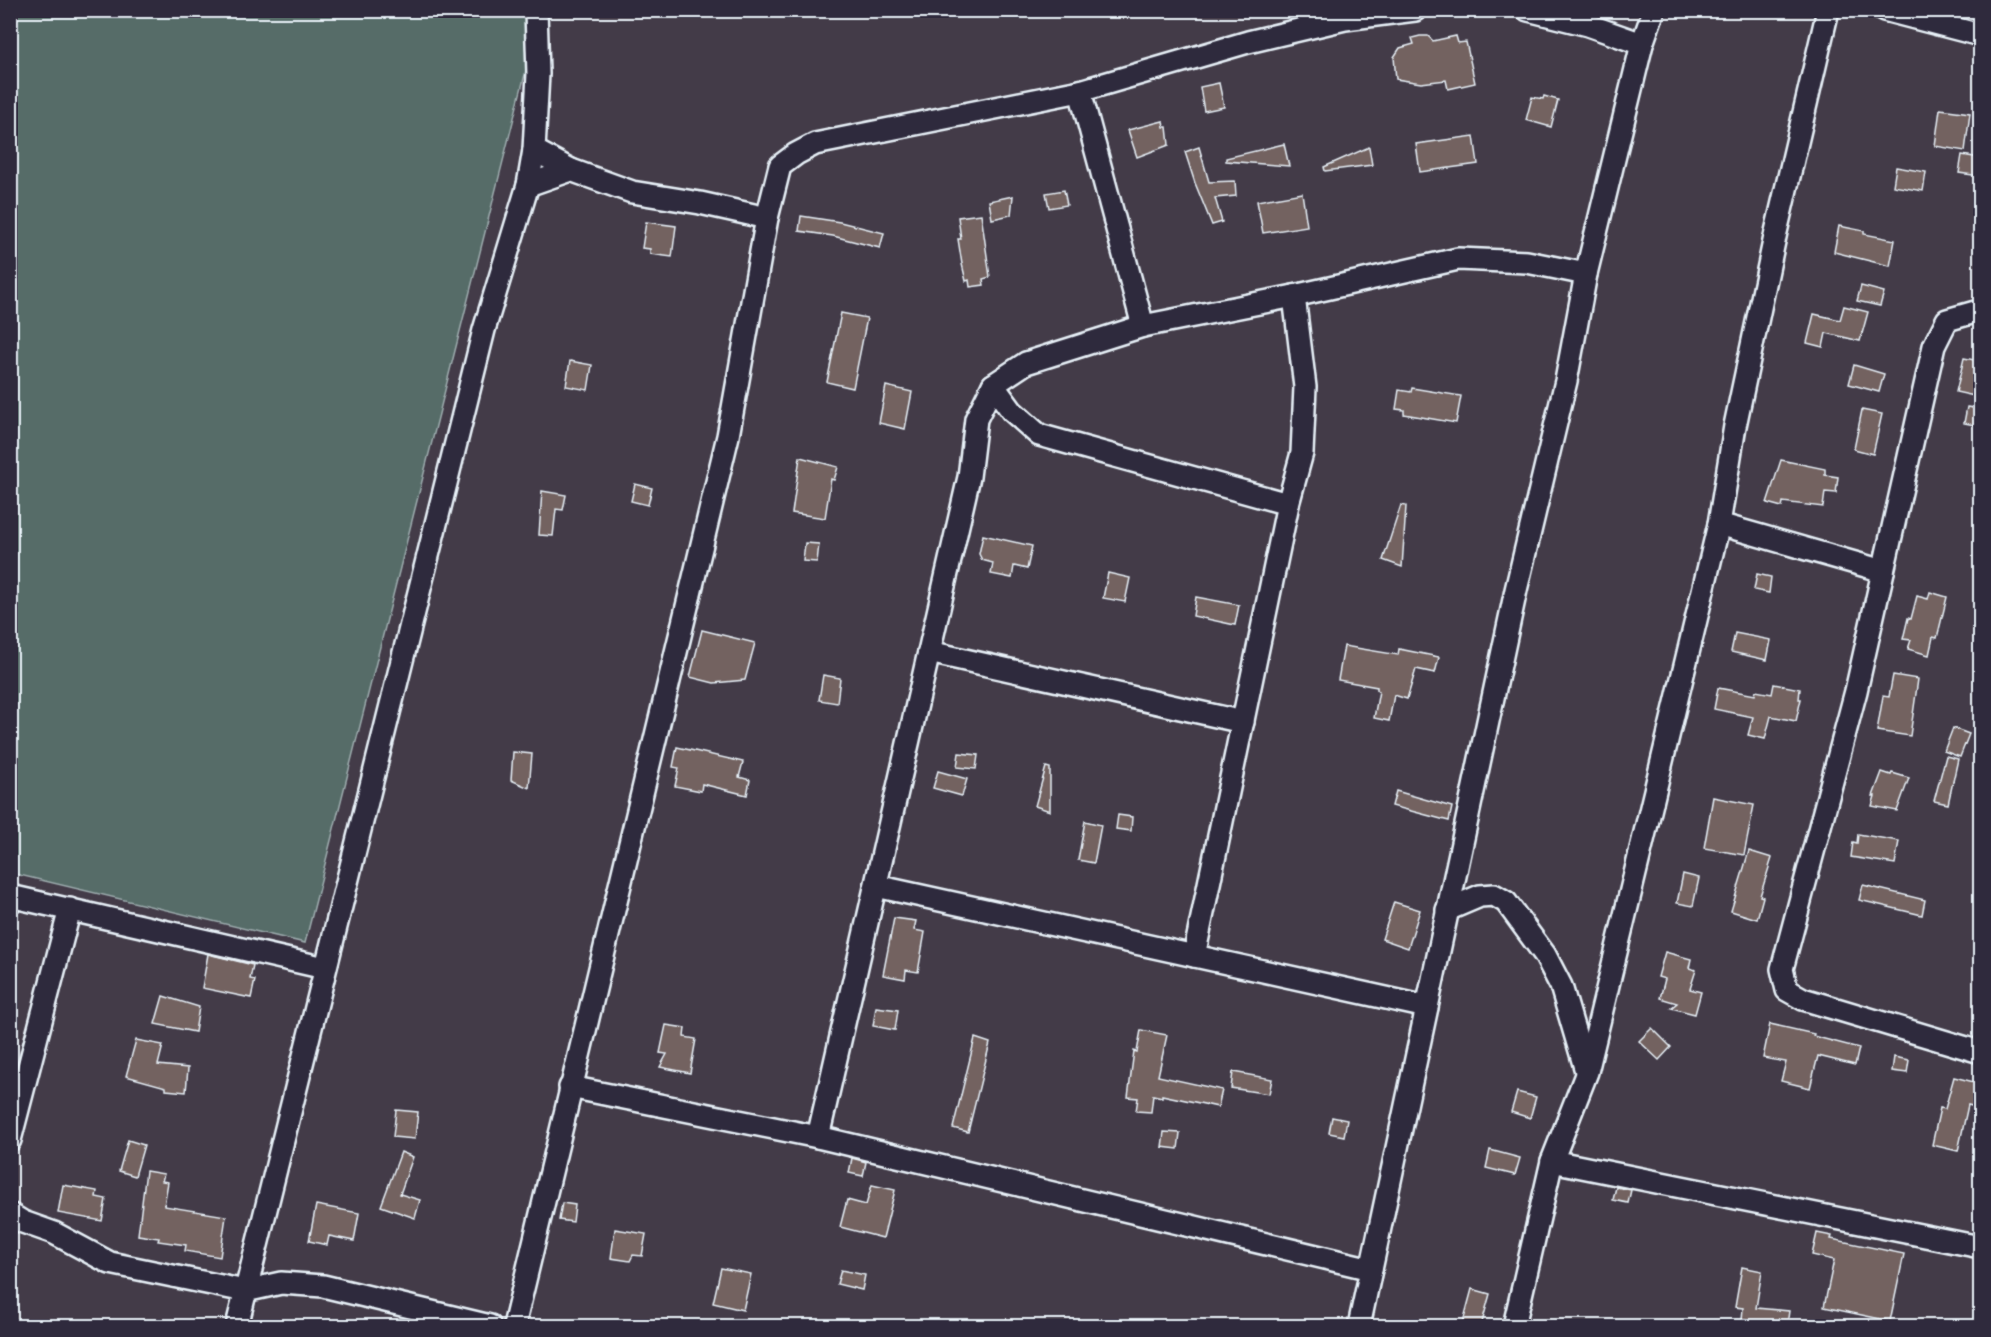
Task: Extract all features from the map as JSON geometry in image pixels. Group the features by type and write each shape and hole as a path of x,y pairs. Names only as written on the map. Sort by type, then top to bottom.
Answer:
{"street":[{"path":"237,1326 484,330 528,185 534,150 537,74 536,10"},
{"path":"514,1326 728,436 767,218 780,166 796,153 815,144 1080,91 1345,19 1416,10"},
{"path":"1528,10 1588,25 1642,44"},
{"path":"1359,1326 1513,602 1566,381 1586,274 1642,44 1654,10"},
{"path":"1514,1326 1552,1161 1587,1072 1719,524 1735,426 1776,232 1828,10"},
{"path":"1884,10 1980,35"},
{"path":"1080,91 1143,326"},
{"path":"534,150 571,170 632,192 700,203 767,218"},
{"path":"528,185 571,170"},
{"path":"818,1137 969,477 976,418 993,385 1026,363 1143,326 1294,296 1458,259 1527,262 1586,274"},
{"path":"1194,956 1288,504 1302,453 1305,387 1294,296"},
{"path":"1980,313 1975,312 1947,320 1934,346 1856,691 1782,969 1787,990 1803,999 1980,1052"},
{"path":"993,385 1012,411 1040,435 1288,504"},
{"path":"1719,524 1883,571"},
{"path":"929,652 1243,722"},
{"path":"876,886 1427,1007"},
{"path":"1448,910 1480,896 1494,895 1506,902 1545,955 1561,986 1587,1072"},
{"path":"10,896 325,968"},
{"path":"10,1140 70,909"},
{"path":"570,1087 818,1137 1371,1269"},
{"path":"1552,1161 1980,1247"},
{"path":"10,1214 23,1222 54,1233 110,1263 245,1291 281,1283 323,1286 490,1326"}],"green space":[{"path":"11,11 541,11 305,943 11,873"}],"building":[{"path":"1428,36 1433,41 1456,36 1458,43 1466,42 1475,83 1448,89 1446,80 1421,83 1396,79 1394,57 1400,48 1414,44 1412,38"},
{"path":"1219,83 1224,107 1204,111 1200,87"},
{"path":"1544,96 1558,100 1551,127 1526,120 1532,97 1543,99"},
{"path":"1940,109 1970,113 1965,151 1935,146"},
{"path":"1163,121 1164,127 1167,127 1169,145 1137,157 1128,130"},
{"path":"1474,136 1478,164 1420,172 1416,144"},
{"path":"1284,144 1289,166 1226,161 1226,158"},
{"path":"1199,147 1209,182 1235,181 1236,196 1215,198 1222,222 1212,225 1185,152"},
{"path":"1369,147 1372,165 1325,171 1324,167"},
{"path":"1962,155 1980,158 1980,176 1959,173"},
{"path":"1896,167 1926,172 1923,191 1893,186"},
{"path":"1064,190 1067,205 1049,208 1046,193"},
{"path":"1302,193 1307,226 1263,233 1257,201"},
{"path":"1013,196 1011,215 992,219 989,201"},
{"path":"981,214 990,277 983,279 984,285 970,287 969,280 966,281 962,264 958,239 961,239 958,217"},
{"path":"801,216 840,222 884,233 880,248 833,236 799,231"},
{"path":"646,222 676,226 672,257 650,254 650,249 642,248"},
{"path":"1839,226 1895,240 1890,266 1834,252"},
{"path":"1861,286 1884,292 1880,306 1857,301"},
{"path":"1844,306 1868,312 1860,341 1826,333 1823,347 1807,343 1814,314 1840,320"},
{"path":"841,313 867,318 853,388 827,382"},
{"path":"1964,358 1980,361 1979,397 1956,392"},
{"path":"570,361 592,365 588,390 566,386"},
{"path":"1854,365 1884,374 1879,392 1849,384"},
{"path":"886,386 912,392 905,429 879,423"},
{"path":"1412,388 1461,396 1456,423 1404,414 1404,410 1396,409 1399,390 1411,392"},
{"path":"1967,407 1980,409 1980,426 1964,423"},
{"path":"1862,410 1882,414 1873,454 1854,449"},
{"path":"800,457 838,467 834,480 831,479 825,518 792,513"},
{"path":"1781,460 1825,469 1825,475 1838,477 1836,493 1825,492 1823,507 1783,502 1782,507 1767,503"},
{"path":"635,484 652,488 648,505 631,501"},
{"path":"542,491 566,495 563,510 556,509 553,536 539,535"},
{"path":"1401,505 1406,506 1402,567 1383,560"},
{"path":"983,535 1032,546 1027,569 1014,566 1012,578 991,574 993,563 982,560 979,554"},
{"path":"805,543 819,544 817,562 803,561"},
{"path":"1108,573 1130,578 1125,602 1103,598"},
{"path":"1757,574 1771,577 1769,593 1754,590"},
{"path":"1930,592 1947,597 1937,638 1933,637 1929,655 1908,649 1911,640 1903,639 1917,596 1928,599"},
{"path":"1196,597 1239,605 1235,625 1193,616"},
{"path":"702,630 755,643 745,680 714,683 690,677"},
{"path":"1735,633 1771,640 1767,660 1731,652"},
{"path":"1344,646 1398,655 1399,649 1439,657 1435,673 1416,669 1407,699 1394,695 1389,721 1374,718 1379,691 1377,687 1338,680"},
{"path":"823,675 840,678 837,703 819,700"},
{"path":"1893,675 1918,679 1910,736 1877,731 1883,696 1889,697"},
{"path":"1774,684 1800,689 1799,699 1801,699 1796,721 1771,716 1765,739 1748,735 1753,717 1714,709 1718,688 1755,695 1756,691 1772,694"},
{"path":"1953,728 1969,734 1960,757 1944,751"},
{"path":"677,747 743,762 739,777 750,780 747,795 702,784 701,791 675,786 679,768 673,767"},
{"path":"513,752 532,754 529,788 511,780"},
{"path":"959,753 978,755 976,769 957,767"},
{"path":"1946,756 1958,759 1948,804 1934,801"},
{"path":"1046,767 1050,768 1050,811 1035,806"},
{"path":"938,771 967,779 962,796 933,788"},
{"path":"1882,772 1909,778 1897,811 1872,806 1875,796 1873,796"},
{"path":"1396,791 1452,807 1449,821 1392,806"},
{"path":"1713,797 1754,805 1744,855 1704,848"},
{"path":"1118,815 1132,817 1131,831 1116,829"},
{"path":"1085,821 1101,825 1094,863 1078,860"},
{"path":"1858,834 1899,841 1895,864 1851,857 1853,842 1857,843"},
{"path":"1749,851 1772,858 1760,896 1763,897 1757,919 1731,911"},
{"path":"1683,874 1699,878 1693,906 1677,903"},
{"path":"1863,885 1925,900 1922,915 1859,900"},
{"path":"1394,902 1420,910 1408,948 1382,939"},
{"path":"894,918 916,921 914,930 925,932 918,972 906,970 905,979 883,975"},
{"path":"1665,952 1691,959 1689,968 1696,970 1690,989 1701,992 1695,1014 1671,1008 1677,1003 1660,998 1665,979 1658,977"},
{"path":"208,954 253,965 250,979 255,980 251,998 202,988"},
{"path":"163,996 199,1007 195,1032 155,1024"},
{"path":"876,1007 898,1010 895,1030 873,1026"},
{"path":"1770,1024 1814,1034 1813,1036 1859,1048 1855,1065 1818,1056 1810,1088 1781,1081 1786,1062 1763,1058"},
{"path":"666,1025 685,1028 684,1037 696,1039 690,1073 660,1067 667,1054 660,1053"},
{"path":"1652,1028 1671,1047 1659,1060 1639,1041"},
{"path":"1141,1030 1167,1035 1158,1076 1222,1090 1218,1107 1153,1095 1151,1112 1136,1111 1138,1098 1128,1097 1134,1051 1137,1052"},
{"path":"975,1038 990,1043 968,1132 953,1128"},
{"path":"136,1040 163,1045 158,1065 188,1068 186,1092 166,1090 166,1087 126,1076"},
{"path":"1894,1057 1909,1060 1907,1073 1892,1071"},
{"path":"1233,1072 1272,1079 1269,1094 1231,1088"},
{"path":"1954,1077 1978,1083 1976,1089 1980,1090 1980,1108 1968,1105 1958,1151 1932,1145 1940,1108 1945,1109"},
{"path":"1517,1092 1536,1097 1530,1118 1511,1112"},
{"path":"396,1110 418,1112 415,1139 393,1137"},
{"path":"1332,1117 1347,1120 1344,1136 1329,1133"},
{"path":"1164,1132 1180,1133 1178,1149 1162,1147"},
{"path":"128,1140 144,1145 135,1176 119,1171"},
{"path":"1490,1150 1520,1158 1515,1175 1486,1168"},
{"path":"401,1152 413,1157 400,1194 420,1200 415,1218 381,1206"},
{"path":"852,1158 866,1162 863,1176 849,1173"},
{"path":"146,1171 164,1174 162,1181 168,1182 164,1206 226,1216 220,1257 185,1251 186,1245 138,1235"},
{"path":"63,1185 97,1191 96,1197 106,1199 102,1221 58,1213"},
{"path":"872,1185 895,1190 883,1238 840,1227 847,1200 866,1205"},
{"path":"1616,1187 1631,1190 1628,1203 1613,1200"},
{"path":"562,1203 575,1205 573,1222 559,1220"},
{"path":"316,1205 359,1213 354,1241 329,1236 327,1245 309,1241"},
{"path":"615,1229 646,1234 642,1256 633,1255 630,1261 611,1258"},
{"path":"1817,1233 1832,1236 1831,1239 1904,1254 1890,1321 1824,1307 1834,1260 1812,1255"},
{"path":"1742,1267 1762,1271 1756,1308 1789,1311 1787,1325 1742,1320 1743,1308 1735,1307"},
{"path":"721,1268 751,1274 743,1310 713,1303"},
{"path":"841,1270 865,1275 862,1290 837,1284"},
{"path":"1472,1289 1490,1294 1481,1326 1462,1326"}]}
